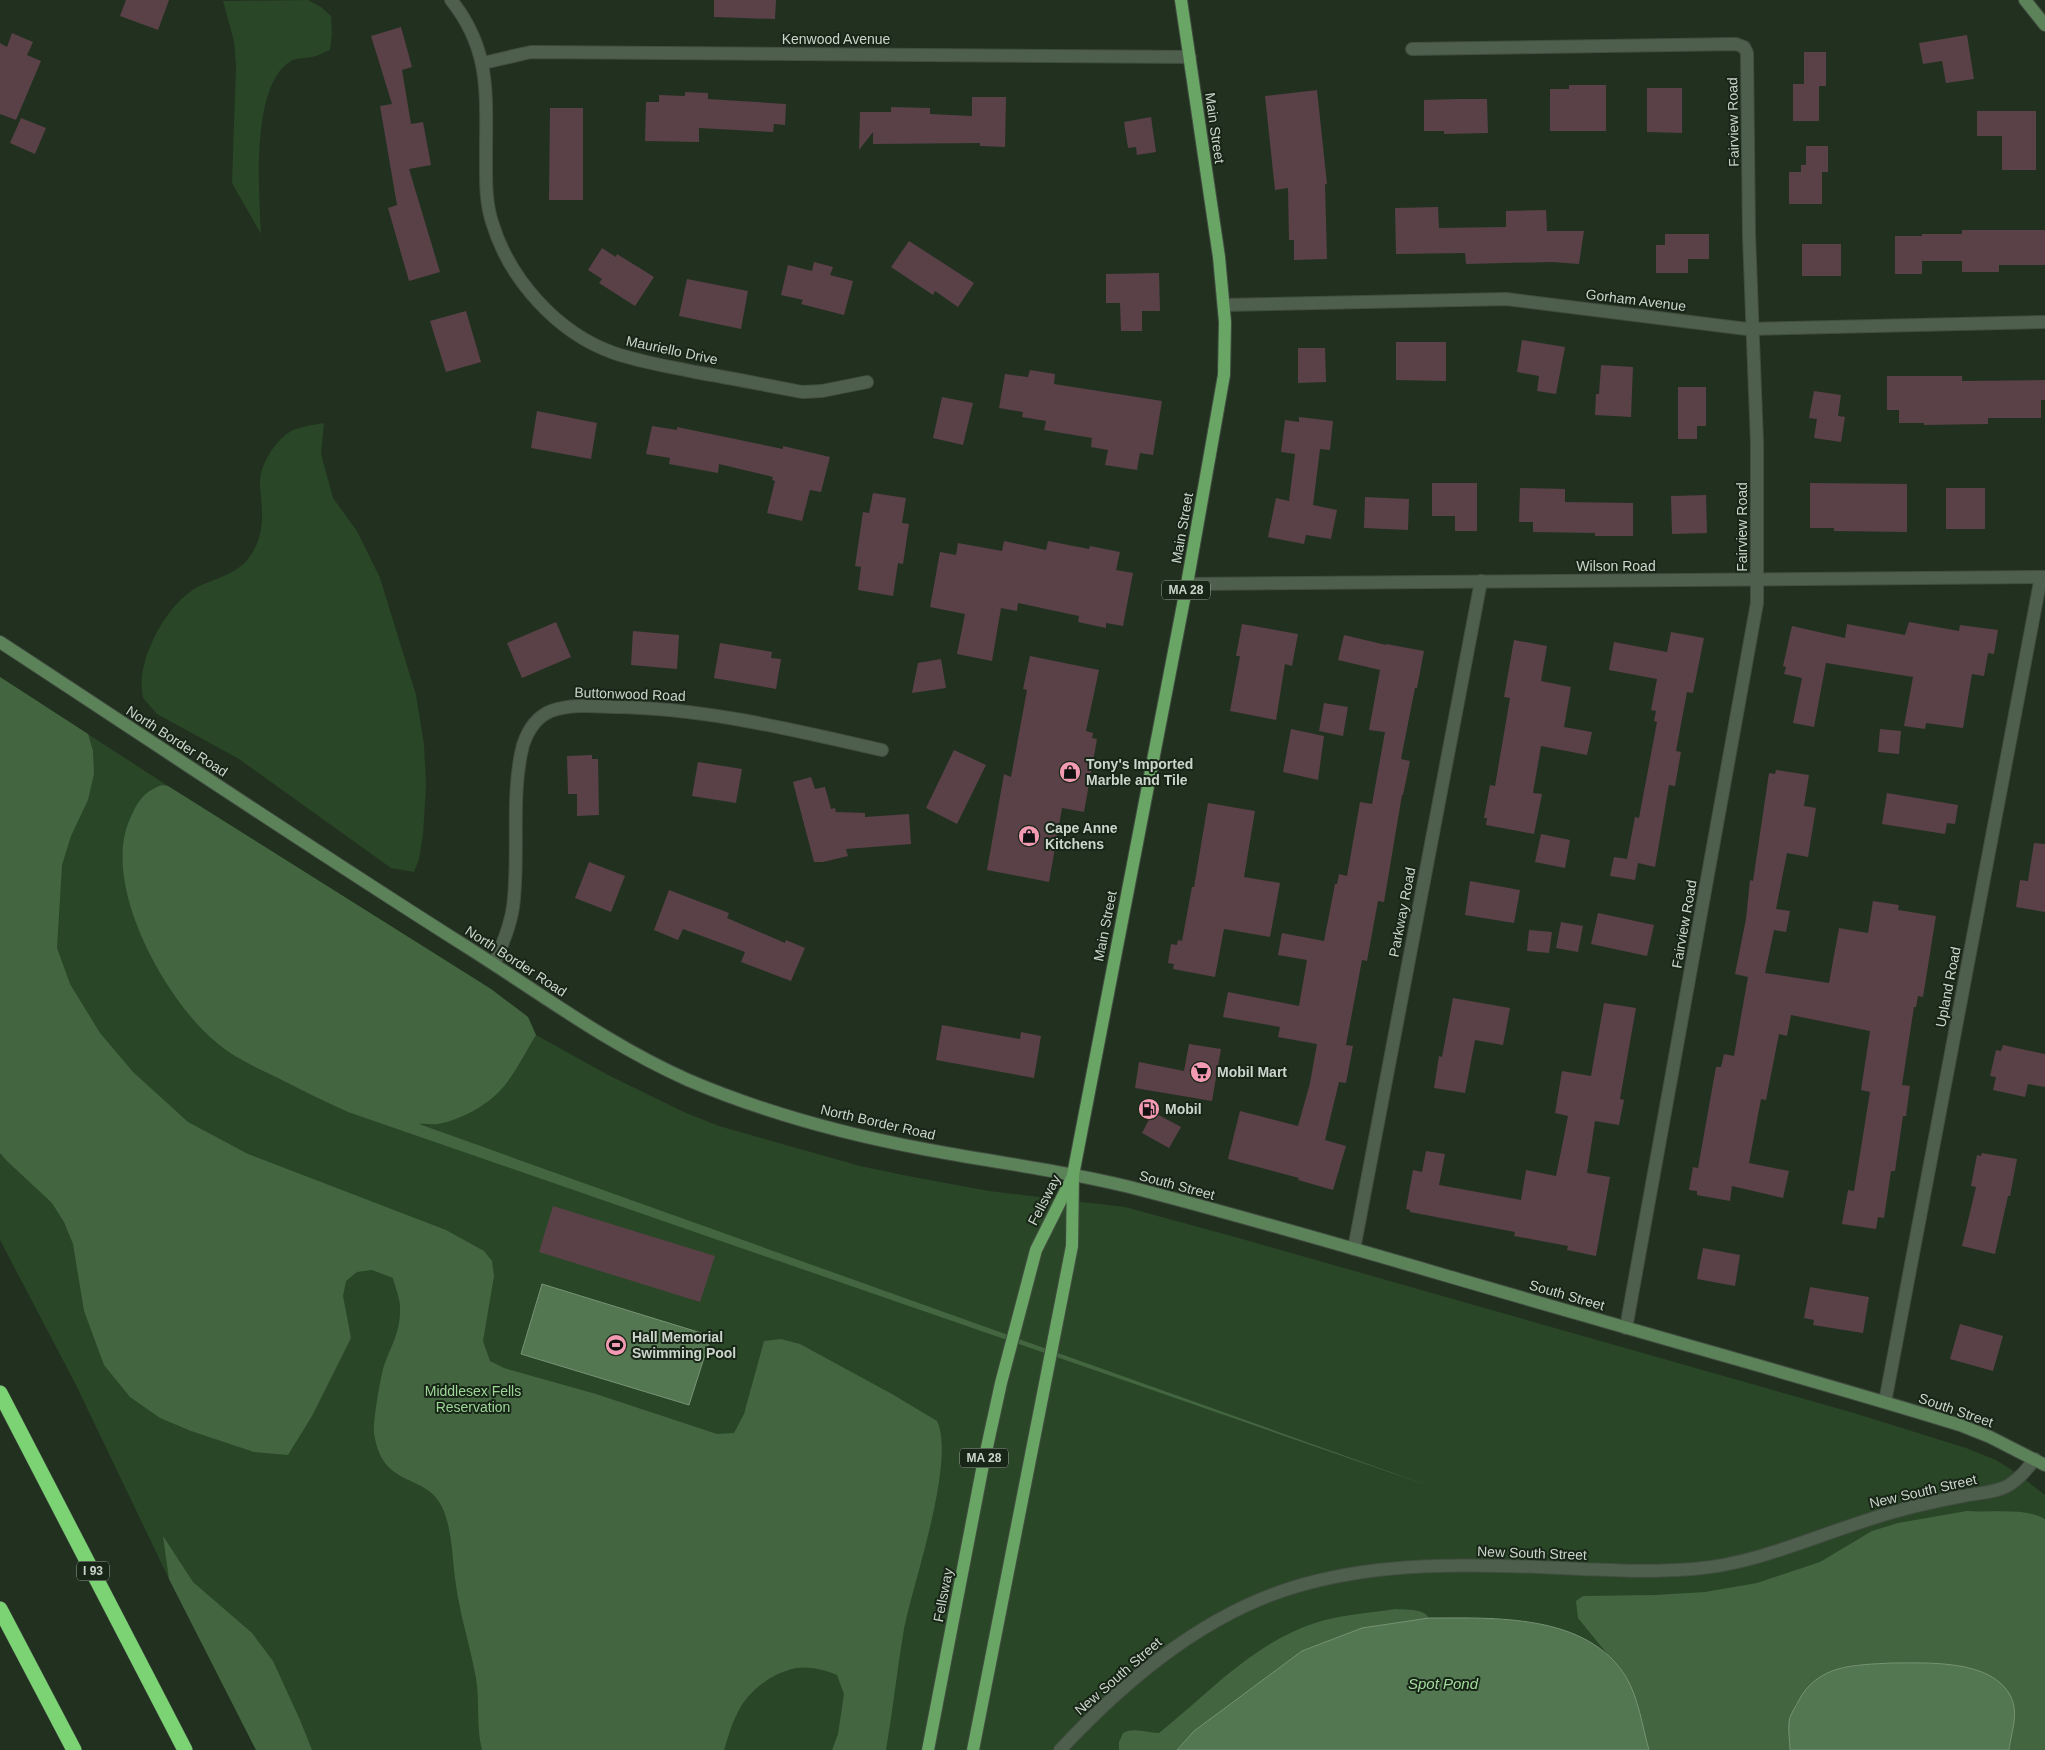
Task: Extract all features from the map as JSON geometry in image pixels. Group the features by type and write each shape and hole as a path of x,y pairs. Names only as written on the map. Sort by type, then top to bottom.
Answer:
{"highway":[{"name":"I 93","path":"0,1393 185,1750"},
{"path":"0,1609 74,1750"}],"main road":[{"name":"Main Street","path":"1073,1175 1221,398 1225,341 1224,305 1219,257 1182,0"},
{"path":"2025,0 2045,25"},
{"name":"North Border Road","path":"0,642 329,860 576,1018 629,1050 687,1079 736,1098 863,1136 923,1149 1073,1175"},
{"name":"South Street","path":"1073,1175 1143,1190 1886,1402 1970,1428 2040,1462"},
{"name":"Fellsway","path":"928,1750 988,1435 1000,1383 1036,1250 1073,1175"},
{"name":"Fellsway","path":"973,1750 1072,1246 1073,1175"}],"street":[{"name":"Mauriello Drive","path":"451,0 472,31 483,63 486,102 486,188 491,220 496,236 511,267 524,285 552,316 593,344 639,360 802,392 822,391 867,382"},
{"name":"Fairview Road","path":"1412,49 1736,44 1744,47 1747,55 1758,580 1754,621 1626,1328"},
{"name":"Kenwood Avenue","path":"483,63 531,52 1190,57"},
{"name":"Gorham Avenue","path":"1224,305 1501,299 1754,328 2045,322"},
{"name":"Wilson Road","path":"1187,584 2043,577"},
{"name":"Upland Road","path":"1886,1402 2043,577"},
{"name":"Parkway Road","path":"1354,1249 1481,581"},
{"name":"Buttonwood Road","path":"494,964 508,931 513,906 517,800 523,746 531,727 546,714 562,708 576,706 690,711 739,719 882,750"},
{"name":"New South Street","path":"1060,1750 1126,1686 1178,1645 1233,1612 1282,1591 1345,1576 1420,1566 1505,1566 1632,1571 1694,1569 1740,1562 1876,1516 1949,1498 2000,1489 2040,1462"}],"green space":[{"path":"308,0 321,7 331,16 332,34 330,50 314,56 293,60 279,72 270,90 263,113 260,139 259,192 261,234 232,183 236,66 234,41 223,1"},
{"path":"324,423 321,454 333,498 357,531 380,578 416,695 424,744 426,785 423,835 419,859 414,872 391,868 239,759 157,714 143,698 142,678 145,662 155,635 163,622 192,590 241,566 247,561 256,546 262,521 260,478 268,456 277,443 291,431"},
{"name":"Middlesex Fells Reservation","path":"0,677 168,786 491,989 528,1017 536,1035 610,1076 686,1113 719,1126 860,1166 913,1177 989,1191 1125,1207 1854,1413 1966,1448 1996,1460 2045,1495 2045,1750 256,1750 169,1579 75,1383 0,1240"},
{"path":"0,677 88,734 93,751 94,774 88,800 71,836 62,865 57,948 70,984 100,1033 133,1072 188,1122 248,1154 446,1230 484,1251 492,1261 494,1276 483,1341 490,1361 504,1368 596,1394 717,1434 734,1433 744,1414 764,1341 781,1339 800,1344 937,1421 941,1440 941,1464 937,1492 904,1629 886,1750 832,1750 838,1734 844,1694 837,1675 817,1669 796,1668 787,1670 769,1679 747,1698 731,1727 724,1750 482,1750 476,1678 459,1603 450,1533 445,1515 435,1496 395,1472 386,1464 379,1451 374,1433 383,1369 399,1325 400,1307 393,1278 372,1270 357,1272 346,1281 343,1296 351,1338 312,1416 288,1455 254,1452 191,1431 160,1418 130,1397 104,1365 84,1311 73,1244 64,1222 52,1203 0,1153"},
{"path":"162,785 168,786 491,989 528,1017 536,1035 514,1073 499,1092 475,1110 447,1122 419,1124 1435,1488 348,1112 245,1062 217,1043 197,1024 178,1000 159,971 143,940 131,908 124,876 123,846 130,819 139,802 150,791"},
{"path":"1967,1511 2027,1513 2045,1519 2045,1750 2009,1750 2010,1743 1932,1664 1892,1663 1853,1665 1789,1721 1790,1750 1649,1750 1638,1709 1626,1677 1578,1618 1576,1601 1583,1596 1705,1592 1757,1583 1820,1562 1872,1531 1898,1523"},
{"path":"163,1536 193,1582 252,1633 273,1661 312,1750 256,1750 169,1579"},
{"path":"1395,1609 1419,1611 1429,1618 1362,1628 1302,1651 1194,1731 1177,1750 1119,1750 1119,1742 1123,1733 1136,1730 1159,1733 1232,1670 1272,1643 1293,1632 1334,1618"}],"water":[{"name":"Hall Memorial Swimming Pool","path":"542,1284 711,1336 689,1405 521,1354"},
{"name":"Spot Pond","path":"1429,1618 1510,1620 1564,1630 1588,1641 1609,1656 1626,1677 1637,1703 1649,1750 1177,1750 1194,1731 1302,1651 1362,1628"},
{"path":"1892,1663 1958,1666 1990,1676 2002,1685 2013,1703 2014,1724 2009,1750 1790,1750 1789,1720 1806,1689 1816,1680 1826,1673 1851,1666"}],"building":[{"path":"126,0 169,0 158,30 120,16"},
{"path":"714,0 776,0 775,19 714,17"},
{"path":"401,27 412,67 402,70 411,124 423,122 431,165 409,169 440,272 409,281 388,208 397,205 380,106 392,104 371,36"},
{"path":"12,33 33,42 27,55 41,61 16,120 0,114 0,43 7,47"},
{"path":"1967,35 1974,79 1946,83 1942,61 1923,64 1919,43"},
{"path":"1804,52 1826,52 1826,86 1819,86 1819,121 1793,121 1793,84 1804,84"},
{"path":"1569,85 1606,85 1606,131 1550,131 1550,89 1569,89"},
{"path":"1647,88 1682,88 1682,133 1647,132"},
{"path":"1317,90 1327,184 1325,184 1327,259 1294,260 1294,240 1289,240 1288,188 1275,190 1265,96"},
{"path":"685,92 708,93 708,99 786,104 785,125 774,124 773,132 699,128 699,142 645,141 646,102 659,102 659,95 685,96"},
{"path":"972,97 1006,97 1005,147 980,146 980,143 873,144 873,132 859,150 860,112 891,112 891,107 930,108 930,114 972,116"},
{"path":"1487,99 1488,133 1444,134 1444,131 1424,131 1424,100"},
{"path":"550,108 583,108 583,200 549,200"},
{"path":"1977,111 2036,111 2036,170 2002,170 2002,136 1977,136"},
{"path":"1151,117 1156,152 1137,155 1136,147 1128,148 1124,122"},
{"path":"21,118 46,128 35,154 10,143"},
{"path":"1806,146 1828,146 1828,172 1822,172 1822,204 1789,204 1789,172 1801,172 1801,165 1806,165"},
{"path":"1438,207 1439,228 1506,227 1506,211 1546,210 1547,231 1584,231 1579,264 1552,262 1466,264 1465,253 1396,254 1395,208"},
{"path":"1962,230 2045,230 2045,265 1999,265 1999,272 1962,272 1962,261 1922,261 1922,274 1895,274 1895,236 1962,234"},
{"path":"1665,234 1709,234 1709,259 1688,259 1688,273 1656,273 1656,245 1665,245"},
{"path":"909,241 974,283 958,307 935,291 933,295 891,267"},
{"path":"1802,244 1841,244 1841,276 1802,276"},
{"path":"602,248 616,257 617,254 654,277 635,306 599,283 602,279 588,270"},
{"path":"814,262 833,267 830,275 853,281 844,315 801,304 803,300 781,295 788,265 812,271"},
{"path":"1159,273 1160,311 1142,311 1142,331 1121,331 1120,303 1106,303 1106,274"},
{"path":"687,279 748,291 741,329 679,316"},
{"path":"466,311 481,362 446,372 430,321"},
{"path":"1522,340 1565,347 1556,394 1537,391 1539,376 1517,372"},
{"path":"1396,342 1446,342 1446,381 1396,380"},
{"path":"1298,348 1325,348 1326,382 1298,383"},
{"path":"1601,365 1633,367 1631,417 1595,415 1596,394 1599,394"},
{"path":"1030,370 1055,374 1054,384 1162,401 1153,455 1140,453 1137,470 1105,465 1108,450 1091,447 1092,438 1044,430 1046,421 1022,417 1023,412 999,408 1005,374 1028,377"},
{"path":"1887,376 1962,376 1962,381 2045,380 2045,400 2041,400 2041,418 1988,418 1988,424 1924,425 1924,423 1899,423 1899,410 1887,410"},
{"path":"1678,387 1706,387 1706,426 1697,426 1697,439 1678,439"},
{"path":"1814,391 1841,395 1838,416 1845,417 1841,442 1814,438 1817,419 1809,418"},
{"path":"942,397 973,403 963,445 933,438"},
{"path":"537,411 597,423 591,459 531,448"},
{"path":"1299,417 1333,421 1330,450 1320,449 1313,505 1337,510 1331,539 1306,535 1304,544 1268,537 1276,498 1289,501 1295,454 1281,452 1285,420 1299,422"},
{"path":"652,426 677,430 677,427 783,449 783,446 830,457 821,492 810,490 802,521 767,513 775,481 772,480 773,477 719,464 718,473 669,464 670,458 646,454"},
{"path":"1432,483 1477,483 1477,531 1455,531 1455,516 1432,516"},
{"path":"1810,483 1907,484 1907,532 1834,531 1834,528 1810,528"},
{"path":"1520,488 1565,489 1565,502 1633,503 1633,536 1595,536 1595,533 1533,532 1533,522 1519,522"},
{"path":"1946,488 1985,488 1985,529 1946,529"},
{"path":"873,493 906,498 902,523 909,524 903,564 898,563 893,596 858,590 861,567 855,566 863,512 869,513"},
{"path":"1706,495 1707,533 1672,534 1671,496"},
{"path":"1365,497 1409,499 1408,530 1364,528"},
{"path":"1004,541 1046,550 1048,541 1089,549 1090,546 1120,552 1116,570 1133,573 1123,626 1106,623 1106,628 1078,622 1079,616 1018,603 1017,611 1001,608 992,661 957,654 965,614 930,607 940,552 956,555 958,543 1002,551"},
{"path":"556,622 571,657 522,678 507,643"},
{"path":"1909,622 1959,631 1960,625 1998,630 1994,654 1988,653 1984,676 1972,674 1963,728 1926,723 1925,729 1904,726 1913,677 1826,663 1814,727 1793,723 1802,678 1784,674 1786,667 1783,666 1792,626 1845,638 1847,624 1905,635"},
{"path":"1242,624 1298,634 1292,666 1285,664 1276,720 1230,711 1240,656 1236,656"},
{"path":"633,631 679,635 677,669 631,665"},
{"path":"1671,632 1704,638 1693,693 1687,692 1676,751 1681,752 1675,786 1669,785 1655,867 1638,863 1635,880 1610,876 1614,857 1627,859 1635,817 1639,818 1657,722 1654,721 1656,711 1651,710 1657,679 1609,670 1614,642 1667,652"},
{"path":"1344,635 1386,645 1424,651 1401,759 1410,761 1402,795 1384,902 1378,901 1367,961 1362,960 1346,1045 1353,1046 1346,1083 1339,1082 1325,1140 1346,1146 1333,1190 1298,1180 1299,1178 1228,1159 1240,1111 1298,1126 1310,1083 1317,1044 1278,1037 1280,1027 1223,1017 1228,992 1299,1006 1307,960 1278,955 1282,933 1324,941 1335,884 1337,884 1339,874 1347,876 1360,802 1372,804 1385,732 1369,730 1380,670 1338,660"},
{"path":"1514,640 1547,646 1541,681 1571,687 1564,727 1592,732 1587,755 1541,746 1533,793 1542,794 1534,834 1486,825 1487,818 1484,818 1490,785 1495,786 1510,698 1504,697"},
{"path":"720,643 772,652 771,658 781,659 776,689 714,678"},
{"path":"1030,656 1099,670 1086,731 1093,733 1092,738 1097,739 1084,812 1062,808 1049,882 987,870 1004,774 1011,777 1027,690 1023,689"},
{"path":"941,659 946,688 912,693 918,663"},
{"path":"1324,703 1348,707 1343,736 1319,731"},
{"path":"1291,729 1324,736 1318,780 1283,772"},
{"path":"1880,729 1901,731 1899,754 1878,752"},
{"path":"954,750 986,765 957,824 926,808"},
{"path":"592,755 592,759 598,759 599,815 577,816 577,794 568,794 567,756"},
{"path":"698,762 742,769 736,803 692,796"},
{"path":"1776,770 1809,775 1804,806 1816,808 1808,857 1787,853 1776,909 1790,911 1786,932 1774,930 1765,973 1829,983 1839,928 1868,933 1873,901 1899,905 1898,910 1936,916 1923,997 1918,996 1916,1007 1914,1007 1902,1085 1910,1086 1906,1116 1903,1116 1895,1171 1891,1171 1884,1218 1878,1217 1876,1229 1842,1224 1848,1190 1854,1191 1870,1092 1861,1090 1870,1031 1791,1015 1787,1036 1779,1034 1766,1100 1761,1099 1749,1163 1789,1171 1783,1198 1732,1186 1730,1201 1697,1195 1697,1191 1689,1190 1693,1167 1698,1168 1716,1067 1721,1067 1724,1054 1734,1056 1748,977 1735,974 1746,919 1750,880 1753,881 1769,773 1775,774"},
{"path":"811,777 815,789 825,787 831,809 835,808 836,812 865,813 865,817 909,814 911,844 846,849 848,856 823,862 814,862 793,782"},
{"path":"1887,793 1958,805 1955,824 1947,823 1945,834 1882,824"},
{"path":"1208,803 1255,811 1244,877 1280,883 1270,937 1224,929 1215,977 1173,969 1174,964 1168,963 1171,944 1177,945 1178,940 1182,941 1192,887 1194,887"},
{"path":"1541,834 1570,840 1565,868 1535,862"},
{"path":"2034,843 2045,844 2045,912 2016,907 2020,880 2028,881"},
{"path":"589,862 625,876 611,912 575,898"},
{"path":"1470,881 1520,890 1514,923 1465,915"},
{"path":"669,890 729,913 727,918 785,943 786,940 805,948 791,981 741,962 745,952 683,929 678,940 654,930"},
{"path":"1598,913 1654,925 1647,956 1591,944"},
{"path":"1561,922 1583,926 1578,952 1556,948"},
{"path":"1529,930 1552,932 1549,953 1527,951"},
{"path":"1453,998 1510,1008 1503,1045 1475,1040 1465,1093 1434,1088 1439,1056 1442,1057"},
{"path":"1604,1003 1636,1008 1620,1099 1624,1100 1619,1125 1595,1121 1587,1173 1610,1177 1596,1256 1567,1250 1568,1246 1514,1236 1515,1232 1410,1212 1410,1210 1406,1209 1413,1170 1422,1172 1426,1151 1445,1154 1439,1185 1521,1200 1526,1170 1556,1176 1568,1116 1555,1113 1562,1071 1591,1076"},
{"path":"942,1025 1020,1039 1021,1032 1041,1036 1034,1078 936,1060"},
{"path":"1189,1044 1221,1049 1212,1101 1135,1088 1139,1062 1184,1071"},
{"path":"2003,1045 2045,1054 2045,1087 2028,1084 2025,1097 1993,1090 1996,1077 1990,1076 1996,1050 2001,1051"},
{"path":"1153,1112 1181,1127 1169,1148 1142,1133"},
{"path":"1982,1153 2017,1159 2010,1196 2008,1196 1995,1254 1962,1246 1976,1187 1971,1186 1977,1155 1981,1156"},
{"path":"553,1206 715,1256 700,1302 539,1252"},
{"path":"1703,1248 1740,1255 1735,1286 1697,1279"},
{"path":"1810,1287 1869,1297 1863,1333 1813,1325 1814,1320 1804,1318"},
{"path":"1960,1324 2003,1336 1993,1371 1950,1359"}],"place":[{"name":"Tony's Imported Marble and Tile","path":"1070,772"},
{"name":"Cape Anne Kitchens","path":"1029,836"},
{"name":"Mobil Mart","path":"1201,1072"},
{"name":"Mobil","path":"1149,1109"},
{"name":"Hall Memorial Swimming Pool","path":"616,1345"}]}
